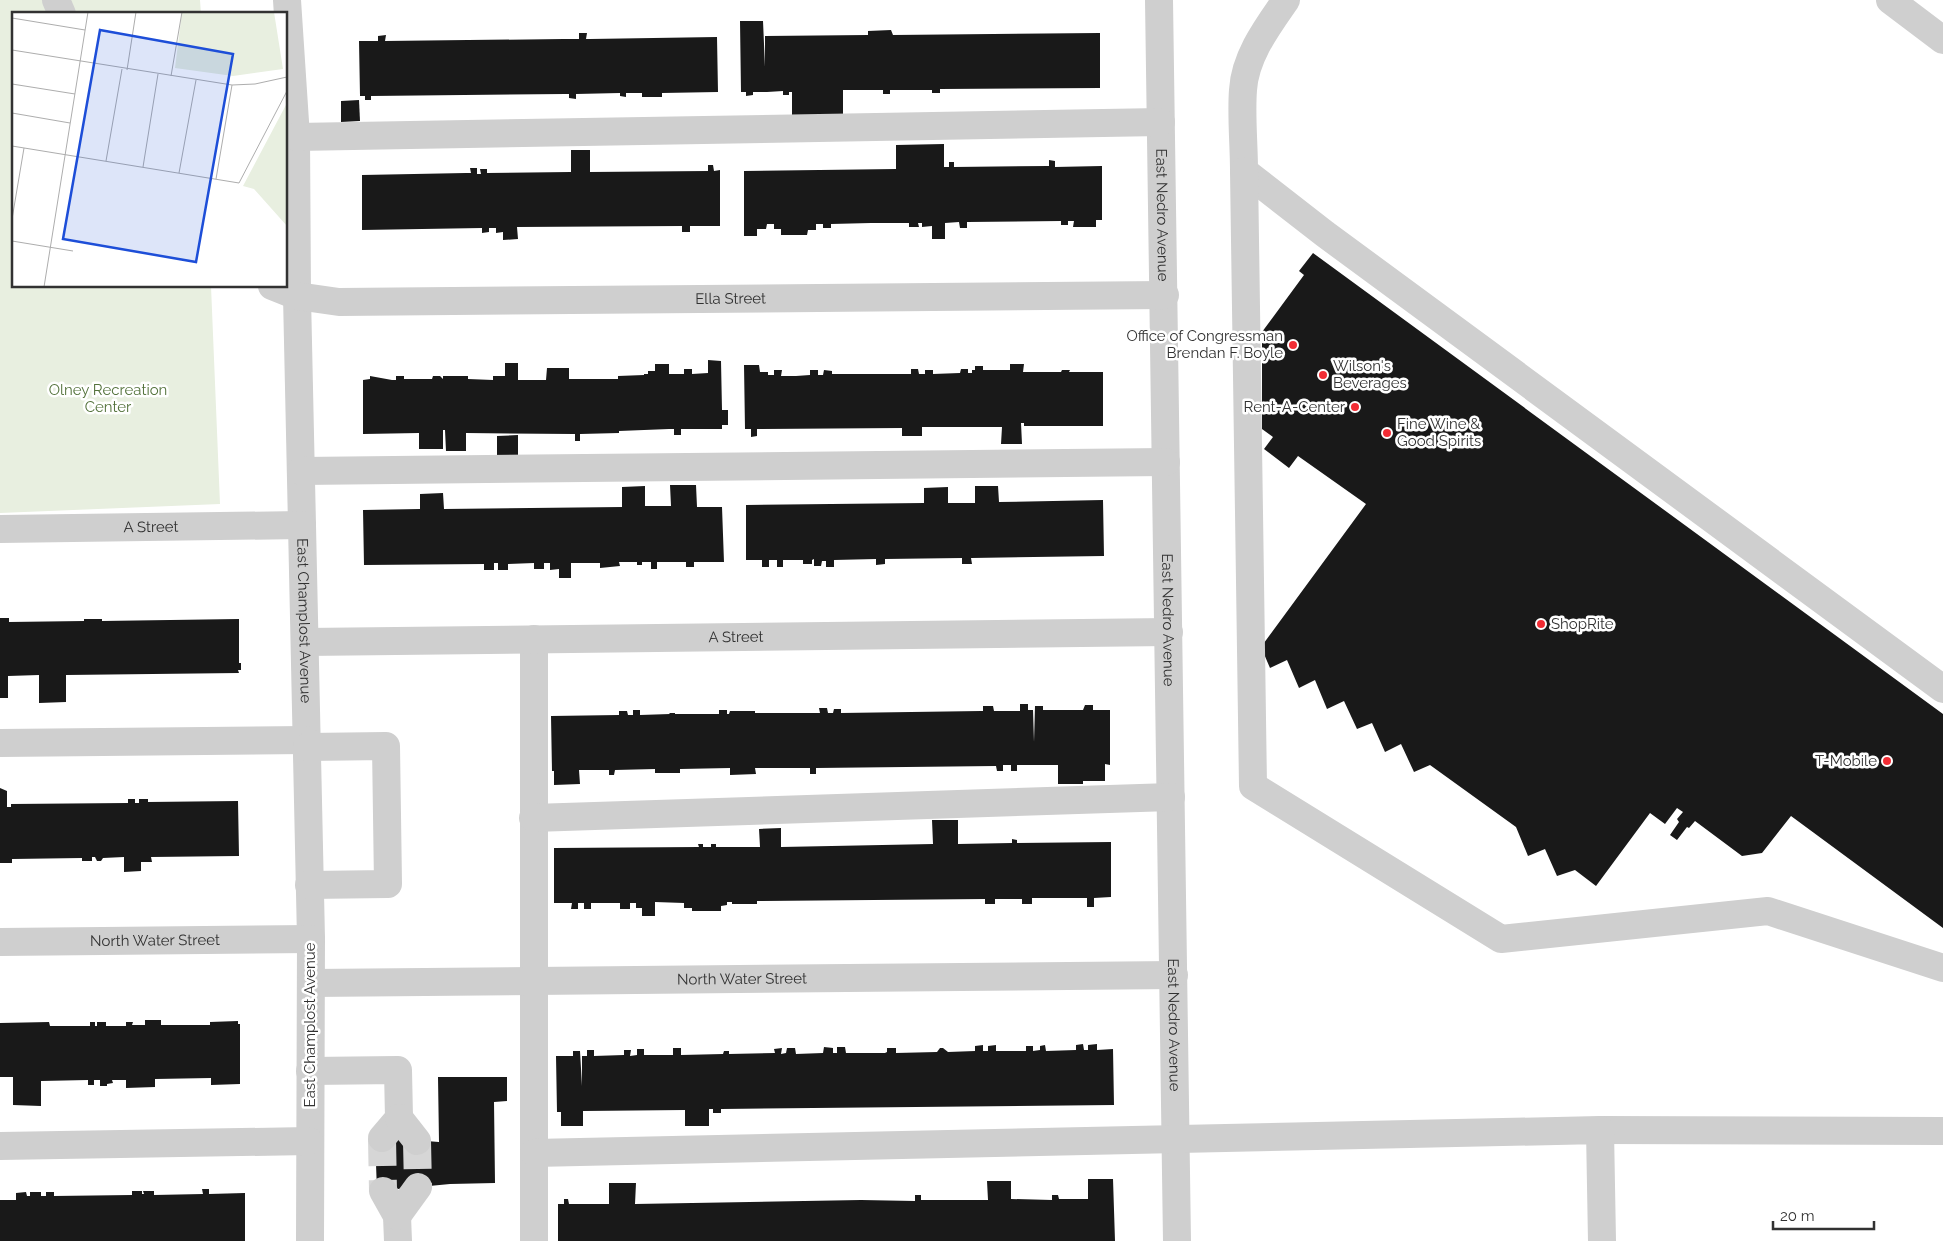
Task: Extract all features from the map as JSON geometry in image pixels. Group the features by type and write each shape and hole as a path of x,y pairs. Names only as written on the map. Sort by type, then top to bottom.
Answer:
{"street":[{"path":"56,0 61,12"},
{"name":"East Nedro Avenue","path":"1160,0 1177,1241"},
{"path":"1286,0 1266,30 1251,58 1242,88 1253,786 1501,939 1768,911 1943,968"},
{"path":"1890,0 1943,40"},
{"name":"East Champlost Avenue","path":"288,15 296,137 288,249"},
{"path":"296,137 1161,122"},
{"path":"1244,171 1333,240 1943,689"},
{"name":"East Champlost Avenue","path":"285,291 300,470 302,526 311,939 310,1241"},
{"name":"Ella Street","path":"285,291 349,302 1165,295"},
{"path":"300,470 1166,462"},
{"name":"A Street","path":"0,528 302,526"},
{"name":"A Street","path":"305,642 1169,632"},
{"path":"534,640 534,1241"},
{"path":"0,743 386,746 388,884 309,885"},
{"path":"533,818 1171,797"},
{"name":"North Water Street","path":"0,942 311,939"},
{"name":"North Water Street","path":"311,983 1174,976"},
{"path":"310,1071 398,1070 399,1134"},
{"path":"534,1153 1600,1130 1943,1131"},
{"path":"1600,1130 1602,1241"},
{"path":"0,1146 309,1141"},
{"path":"397,1228 400,1189"}],"green space":[{"name":"Olney Recreation Center","path":"0,0 200,0 201,12 12,12 12,288 211,288 220,504 0,513"}],"building":[{"path":"740,21 763,21 765,67 765,36 868,35 868,31 891,30 893,35 1100,33 1100,88 940,89 940,93 932,93 932,90 890,90 890,94 883,94 883,90 843,90 843,115 792,115 792,92 789,92 789,95 783,95 783,91 753,92 753,95 746,96 746,92 741,92"},
{"path":"579,33 587,33 586,39 717,37 718,92 662,93 662,97 642,97 642,93 626,93 626,97 620,96 620,93 576,94 576,99 569,98 569,94 371,96 371,100 365,100 365,96 360,96 359,41 378,41 378,36 386,35 385,41 579,39"},
{"path":"359,100 360,121 341,122 341,101"},
{"path":"944,144 944,167 949,167 949,162 954,162 954,167 1049,166 1049,160 1055,161 1055,167 1102,166 1102,220 1096,220 1096,227 1073,227 1074,221 1068,221 1068,225 1061,225 1061,221 967,222 967,228 960,228 959,222 945,223 945,239 932,239 932,226 922,227 922,223 918,223 919,227 909,227 909,223 831,224 831,228 823,228 823,224 816,224 816,230 808,230 807,235 781,235 781,229 774,229 774,224 767,224 766,229 757,229 757,236 744,236 744,171 896,169 896,145"},
{"path":"571,150 590,150 590,172 708,171 708,165 713,165 714,171 720,170 720,226 690,226 690,232 682,232 682,226 517,227 518,239 503,240 503,232 496,233 496,228 489,228 489,232 482,233 482,228 362,230 362,175 471,173 470,168 477,168 477,174 481,174 480,169 487,169 487,173 571,172"},
{"path":"1313,253 1943,714 1943,928 1791,816 1762,853 1742,856 1695,821 1689,828 1687,827 1677,840 1670,835 1679,822 1677,819 1683,812 1677,808 1665,824 1650,813 1596,886 1575,870 1557,876 1545,849 1528,856 1516,827 1430,765 1414,772 1401,744 1385,752 1372,723 1357,729 1344,701 1327,709 1315,680 1299,688 1287,660 1270,668 1261,647 1366,504 1298,456 1289,468 1264,449 1273,437 1262,429 1262,332 1304,275 1299,271"},
{"path":"708,360 721,361 722,410 728,410 728,425 722,425 722,429 681,429 681,435 674,435 674,429 580,434 580,441 575,441 575,434 466,433 466,451 446,451 445,430 443,430 443,449 419,449 419,433 363,434 363,380 370,379 370,376 392,380 396,380 396,376 404,376 404,379 432,379 433,376 440,376 443,379 443,376 468,376 468,379 493,380 493,376 505,376 505,363 518,363 518,380 546,380 547,368 569,368 569,379 618,379 618,376 648,374 648,371 655,371 655,364 669,364 669,374 684,374 684,369 692,369 692,374 708,373"},
{"path":"1010,364 1024,364 1023,372 1061,372 1062,370 1070,370 1069,372 1103,372 1103,426 1024,426 1024,423 1021,423 1022,444 1001,444 1002,427 922,427 922,436 902,436 902,428 757,429 757,436 751,437 751,429 745,429 744,365 759,365 760,372 768,372 768,375 774,375 774,370 782,370 781,376 796,376 810,375 810,370 818,370 818,375 823,375 824,370 832,371 832,374 911,374 911,369 918,369 919,374 925,374 925,370 933,370 933,374 960,373 961,369 968,369 968,373 972,373 972,370 975,370 975,366 983,366 983,370 1010,370"},
{"path":"518,435 518,457 497,457 497,436"},
{"path":"670,485 696,485 697,507 722,507 724,562 694,562 694,567 686,567 686,562 657,562 657,569 651,569 651,562 642,562 642,565 637,565 637,562 619,562 620,566 600,568 600,563 571,563 571,578 559,578 559,569 550,570 550,563 544,563 544,569 534,569 534,563 508,564 508,570 498,570 498,563 494,563 494,570 484,570 484,564 364,565 363,510 420,509 420,494 443,493 444,509 622,507 622,487 645,486 645,506 671,506"},
{"path":"975,486 998,486 999,502 1103,500 1104,556 971,558 972,564 962,564 962,558 885,559 885,564 876,565 876,559 834,560 834,567 826,567 826,561 822,561 821,566 814,566 814,559 812,564 803,564 803,560 783,560 783,567 777,567 777,560 769,560 769,567 762,567 762,560 746,560 746,505 924,503 924,488 948,487 948,503 975,503"},
{"path":"0,618 9,618 9,622 84,621 84,619 102,619 102,621 239,619 239,663 241,663 241,670 238,670 239,673 66,675 66,702 39,703 39,675 8,676 8,698 0,698"},
{"path":"1020,704 1028,704 1028,710 1033,710 1034,742 1035,706 1043,706 1043,710 1083,710 1085,705 1093,705 1093,710 1110,710 1110,765 1105,764 1105,781 1083,781 1083,784 1058,784 1058,765 1017,765 1017,771 1011,771 1011,765 1003,765 1003,771 997,771 996,766 816,768 816,774 810,774 810,768 755,768 756,774 730,775 730,768 680,769 680,773 655,773 655,769 615,770 614,775 609,775 609,770 579,770 580,784 554,785 551,716 619,715 619,711 627,711 628,715 633,715 633,710 640,710 640,715 669,713 719,714 719,710 727,710 727,714 730,711 820,713 819,708 827,708 828,713 833,713 834,709 841,709 841,713 983,711 983,706 993,706 994,711 1020,711"},
{"path":"0,788 7,791 7,807 11,807 11,804 128,803 128,799 135,799 135,803 139,803 139,799 148,799 148,802 238,801 239,856 151,857 152,862 141,862 141,871 124,872 124,857 103,858 101,861 97,861 95,857 92,857 92,861 82,861 82,858 12,859 12,863 0,863"},
{"path":"932,820 958,820 958,844 1012,843 1012,839 1017,840 1017,843 1111,842 1111,897 1094,898 1094,907 1087,907 1087,898 1032,898 1032,904 1022,904 1022,899 995,899 995,904 985,904 985,899 757,901 757,904 732,904 732,902 727,902 727,905 721,906 721,911 692,911 692,908 684,908 684,903 655,902 655,916 642,916 642,908 636,908 636,903 630,903 630,909 620,909 620,903 591,903 591,909 584,909 584,903 578,903 578,909 571,909 572,903 554,903 554,848 699,847 698,844 703,844 703,847 711,847 711,844 716,844 716,847 760,847 759,829 781,828 781,847 933,844"},
{"path":"145,1020 161,1020 161,1025 210,1025 210,1022 238,1021 238,1024 240,1024 240,1084 211,1085 211,1078 155,1079 155,1087 126,1088 126,1080 112,1080 113,1083 107,1084 107,1086 100,1086 100,1080 94,1080 94,1085 88,1085 88,1080 41,1081 41,1106 13,1105 13,1077 0,1077 0,1023 49,1022 50,1026 90,1026 90,1022 95,1022 95,1026 97,1026 97,1022 106,1022 106,1026 126,1026 126,1022 133,1022 132,1025 145,1025"},
{"path":"1083,1044 1084,1050 1088,1050 1088,1045 1097,1044 1097,1050 1113,1049 1114,1105 721,1109 721,1113 713,1113 713,1109 709,1109 709,1126 685,1126 685,1110 583,1111 583,1126 561,1126 561,1112 557,1112 556,1056 573,1056 573,1051 580,1051 582,1086 582,1056 587,1056 587,1050 594,1050 594,1056 624,1055 624,1050 631,1050 630,1056 637,1055 637,1049 644,1049 644,1055 673,1055 673,1048 681,1048 681,1055 723,1054 724,1051 729,1051 729,1054 775,1053 774,1049 782,1048 781,1054 786,1053 787,1048 795,1048 796,1054 823,1053 824,1047 833,1048 833,1053 837,1053 837,1047 845,1047 846,1053 885,1053 887,1048 896,1048 896,1053 937,1052 940,1048 948,1052 975,1051 975,1046 983,1045 983,1051 988,1051 988,1046 996,1045 996,1051 1026,1051 1026,1046 1033,1046 1033,1051 1040,1050 1040,1046 1045,1045 1046,1051 1076,1050 1076,1045"},
{"path":"438,1077 507,1077 507,1101 494,1102 495,1183 450,1184 377,1191 375,1137 439,1142"},
{"path":"1088,1179 1113,1179 1115,1241 558,1241 558,1204 564,1204 564,1199 568,1199 569,1204 609,1204 609,1183 636,1183 635,1204 861,1200 915,1201 915,1195 921,1195 921,1200 988,1200 987,1181 1011,1181 1011,1199 1052,1200 1052,1195 1058,1195 1059,1199 1088,1199"},
{"path":"202,1189 209,1189 209,1194 245,1193 245,1241 0,1241 0,1200 16,1200 16,1193 26,1192 27,1196 30,1196 30,1192 41,1192 41,1196 46,1196 46,1192 54,1192 54,1196 132,1195 132,1191 142,1191 142,1194 144,1194 143,1191 154,1191 154,1195 203,1194"}],"tunnel":[{"path":"382,1138 383,1191"},
{"path":"417,1141 418,1187"}],"place":[{"name":"Office of Congressman Brendan F. Boyle","path":"1293,345"},
{"name":"Wilson's Beverages","path":"1323,375"},
{"name":"Rent-A-Center","path":"1355,407"},
{"name":"Fine Wine & Good Spirits","path":"1387,433"},
{"name":"ShopRite","path":"1541,624"},
{"name":"T-Mobile","path":"1887,761"}]}
